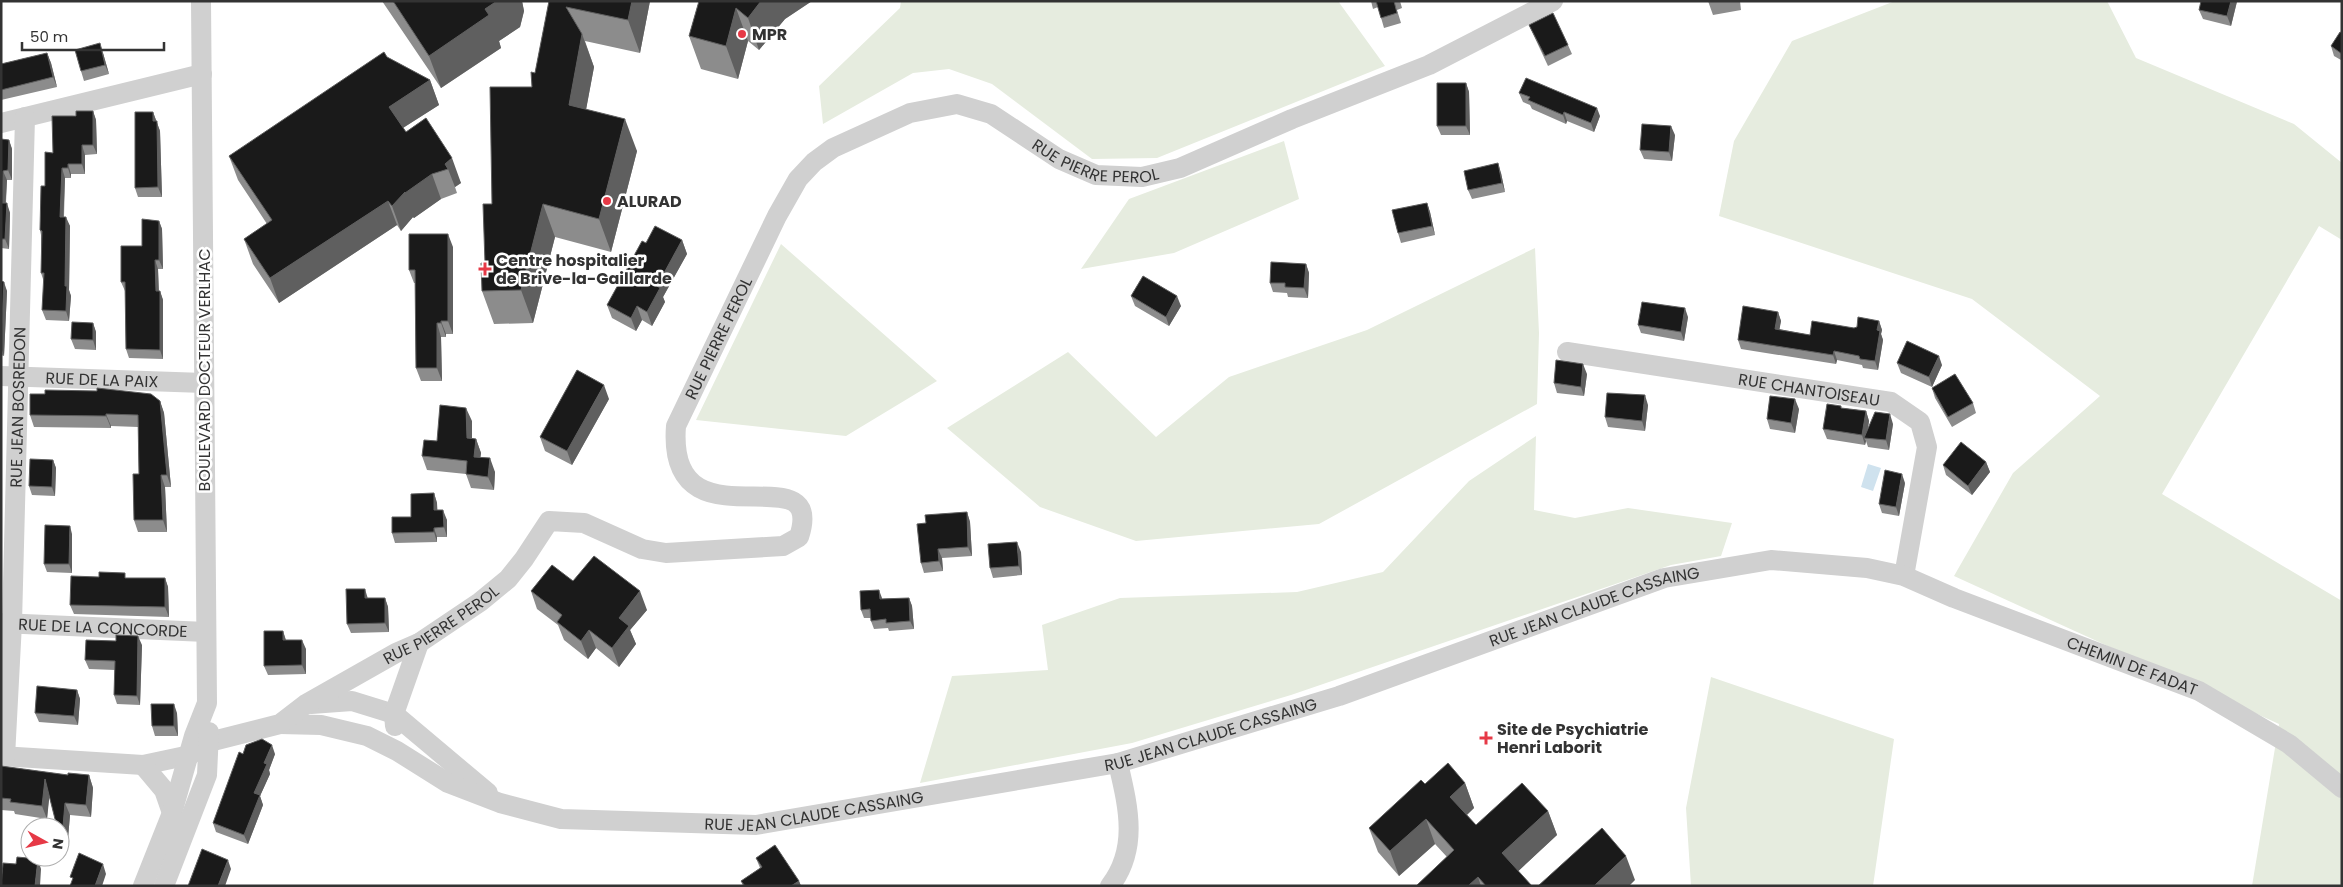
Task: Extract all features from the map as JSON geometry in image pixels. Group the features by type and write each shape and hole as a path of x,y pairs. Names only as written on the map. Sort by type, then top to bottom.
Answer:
{"street":[{"name":"BOULEVARD DOCTEUR VERLHAC","path":"198,744 210,719 207,703 206,632 201,1"},
{"name":"RUE PIERRE PEROL","path":"3,756 143,765 198,744 280,724 306,704 396,653 419,643 480,602 508,579 524,559 549,521 584,524 642,550 666,554 784,546 800,537 804,523 803,511 793,500 772,497 719,495 701,491 688,481 680,468 674,446 675,433 676,426 777,216 798,179 814,162 833,148 910,113 957,104 991,114 1059,159 1096,175 1142,177 1180,168 1292,119 1428,65 1553,1"},
{"path":"1,123 202,74"},
{"name":"RUE JEAN BOSREDON","path":"3,756 7,623 10,376 25,117"},
{"name":"RUE CHANTOISEAU","path":"1567,352 1891,402 1920,422 1927,447 1904,576"},
{"name":"RUE DE LA PAIX","path":"10,376 204,383"},
{"name":"RUE JEAN CLAUDE CASSAING","path":"280,724 321,725 367,736 397,751 448,784 500,803 561,819 756,826 1118,764 1340,696 1664,578 1771,560 1867,568 1904,576"},
{"name":"CHEMIN DE FADAT","path":"1904,576 1954,598 2199,691 2289,744 2342,788"},
{"name":"RUE DE LA CONCORDE","path":"7,623 206,632"},
{"path":"397,751 394,714 419,643"},
{"name":"RUE JEAN CLAUDE CASSAING","path":"306,704 352,702 394,714 500,803"},
{"path":"143,886 198,744"},
{"path":"164,886 207,775 198,744"},
{"path":"1110,886 1119,874 1127,852 1130,828 1128,806 1118,764"},
{"path":"143,765 164,790 172,813"}],"shaded area":[{"path":"901,1 1338,1 1385,66 1157,158 1092,159 992,84 949,69 913,73 823,124 819,86 900,8"},
{"path":"1895,1 2107,1 2136,58 2294,124 2342,163 2342,240 2319,226 2162,494 2342,601 2342,886 2252,886 2279,724 1954,576 2013,473 2100,396 1972,299 1719,216 1734,141 1792,41"},
{"path":"1284,141 1299,199 1174,253 1081,269 1129,199"},
{"path":"781,244 937,381 846,436 696,420"},
{"path":"1535,248 1539,333 1537,404 1319,524 1136,541 1040,507 947,428 1068,352 1156,437 1229,377 1367,330"},
{"path":"1536,436 1534,510 1575,518 1628,508 1732,523 1721,556 1671,565 1291,695 1132,743 920,783 952,676 1048,670 1042,625 1120,598 1297,592 1383,572 1469,481"},
{"path":"1711,677 1894,739 1873,886 1691,886 1686,808"}],"water":[{"path":"1868,464 1881,468 1873,491 1861,487"}],"building":[{"path":"393,1 497,1 485,9 489,15 429,56"},
{"path":"549,1 632,1 628,20 566,7 582,34 569,105 625,119 599,219 543,204 521,290 482,291 481,263 485,263 483,204 492,204 490,87 532,87 531,72 535,73"},
{"path":"699,1 761,1 748,18 736,8 726,46 689,36"},
{"path":"1376,1 1394,1 1397,13 1381,18"},
{"path":"2201,1 2231,1 2227,16 2199,10"},
{"path":"1553,13 1568,45 1545,56 1529,25"},
{"path":"2340,32 2342,33 2342,54 2331,46"},
{"path":"100,43 105,65 81,71 75,50"},
{"path":"384,52 387,57 430,80 389,107 406,132 426,118 452,158 445,164 448,169 432,174 405,192 392,206 388,201 270,278 244,239 272,220 229,156"},
{"path":"47,53 53,77 1,90 1,64"},
{"path":"1526,78 1597,108 1591,123 1564,112 1563,115 1528,100 1530,97 1519,93"},
{"path":"1437,83 1466,83 1466,126 1437,126"},
{"path":"76,111 93,111 93,145 82,145 82,164 68,164 68,168 62,168 60,217 66,217 66,311 42,310 44,273 41,273 42,231 40,230 41,186 45,186 45,152 53,153 52,116 76,116"},
{"path":"135,112 153,112 153,121 157,121 158,187 135,188"},
{"path":"1642,124 1671,126 1669,152 1640,150"},
{"path":"1,139 9,140 8,170 3,171 2,203 7,203 5,239 1,239"},
{"path":"1498,163 1502,183 1468,190 1464,171"},
{"path":"1427,203 1432,226 1398,233 1392,210"},
{"path":"142,219 159,221 159,260 155,260 156,291 160,291 160,350 126,349 125,282 121,282 121,246 142,246"},
{"path":"655,226 682,240 657,286 660,288 647,312 637,306 631,318 607,305 642,241 646,243"},
{"path":"409,234 448,234 448,321 437,323 437,368 416,368 415,270 409,270"},
{"path":"1271,262 1306,264 1304,288 1285,287 1285,283 1270,283"},
{"path":"1143,276 1177,296 1166,317 1131,296"},
{"path":"1,281 4,282 1,339"},
{"path":"1642,302 1685,308 1681,332 1638,325"},
{"path":"1743,306 1778,312 1775,329 1810,335 1812,321 1854,328 1857,327 1858,317 1879,321 1877,330 1880,331 1875,361 1860,359 1859,356 1834,351 1833,355 1738,340"},
{"path":"72,322 93,323 93,340 71,339"},
{"path":"1907,341 1939,356 1929,377 1897,363"},
{"path":"1556,360 1583,364 1581,387 1554,383"},
{"path":"577,370 604,385 567,451 540,437"},
{"path":"1955,374 1973,403 1948,417 1932,388"},
{"path":"97,388 151,394 160,401 167,475 161,475 163,520 134,520 133,474 139,474 138,415 30,415 30,394 45,394 45,390 97,391"},
{"path":"1607,393 1645,395 1642,421 1605,417"},
{"path":"1770,396 1795,399 1791,423 1767,419"},
{"path":"1827,404 1866,411 1862,435 1823,429"},
{"path":"440,405 466,408 467,438 476,439 474,457 490,458 488,477 466,474 467,461 422,456 424,440 437,441"},
{"path":"1875,412 1890,414 1886,440 1864,438"},
{"path":"1961,442 1986,462 1968,486 1943,465"},
{"path":"30,459 53,460 52,487 29,486"},
{"path":"1885,470 1902,474 1896,507 1879,504"},
{"path":"434,493 434,510 443,510 444,527 434,528 434,532 392,533 392,517 411,517 411,494"},
{"path":"967,512 968,547 938,549 939,561 921,563 917,524 926,523 925,515"},
{"path":"45,525 70,526 69,564 44,564"},
{"path":"1017,542 1019,566 990,568 988,544"},
{"path":"594,556 640,591 619,618 629,626 612,648 589,630 581,641 557,622 562,615 531,591 552,565 573,581"},
{"path":"99,572 125,573 125,578 165,578 165,607 70,605 71,576 99,577"},
{"path":"346,589 365,589 365,598 385,598 385,623 347,624"},
{"path":"879,590 880,599 909,598 910,621 886,623 886,619 871,621 870,609 861,610 860,591"},
{"path":"264,631 283,631 283,640 302,640 302,665 264,666"},
{"path":"116,635 138,636 137,696 114,695 115,661 85,660 86,640 116,641"},
{"path":"37,686 77,690 74,716 35,713"},
{"path":"151,704 174,704 174,726 152,726"},
{"path":"262,739 272,745 264,763 267,764 254,793 260,795 244,835 213,823 239,752 243,754 246,745"},
{"path":"1448,763 1465,783 1450,797 1476,825 1522,783 1548,811 1502,853 1532,886 1486,886 1478,877 1468,886 1416,886 1454,850 1426,819 1390,851 1369,828 1421,780 1425,784"},
{"path":"1,766 68,775 68,773 89,775 86,805 65,803 64,817 54,817 45,779 42,806 10,802 11,799 1,798"},
{"path":"1602,828 1626,856 1594,886 1538,886"},
{"path":"775,845 799,881 791,886 745,886 741,881 762,867 756,858"},
{"path":"202,849 228,860 218,886 188,886"},
{"path":"79,853 103,864 95,886 70,886 73,878 70,877"},
{"path":"17,857 20,857 20,867 37,867 35,886 1,886 3,863 16,864"}],"place":[{"name":"MPR","path":"742,34"},
{"name":"ALURAD","path":"607,201"},
{"name":"Centre hospitalier de Brive-la-Gaillarde","path":"485,269"},
{"name":"Site de Psychiatrie Henri Laborit","path":"1486,738"}]}
